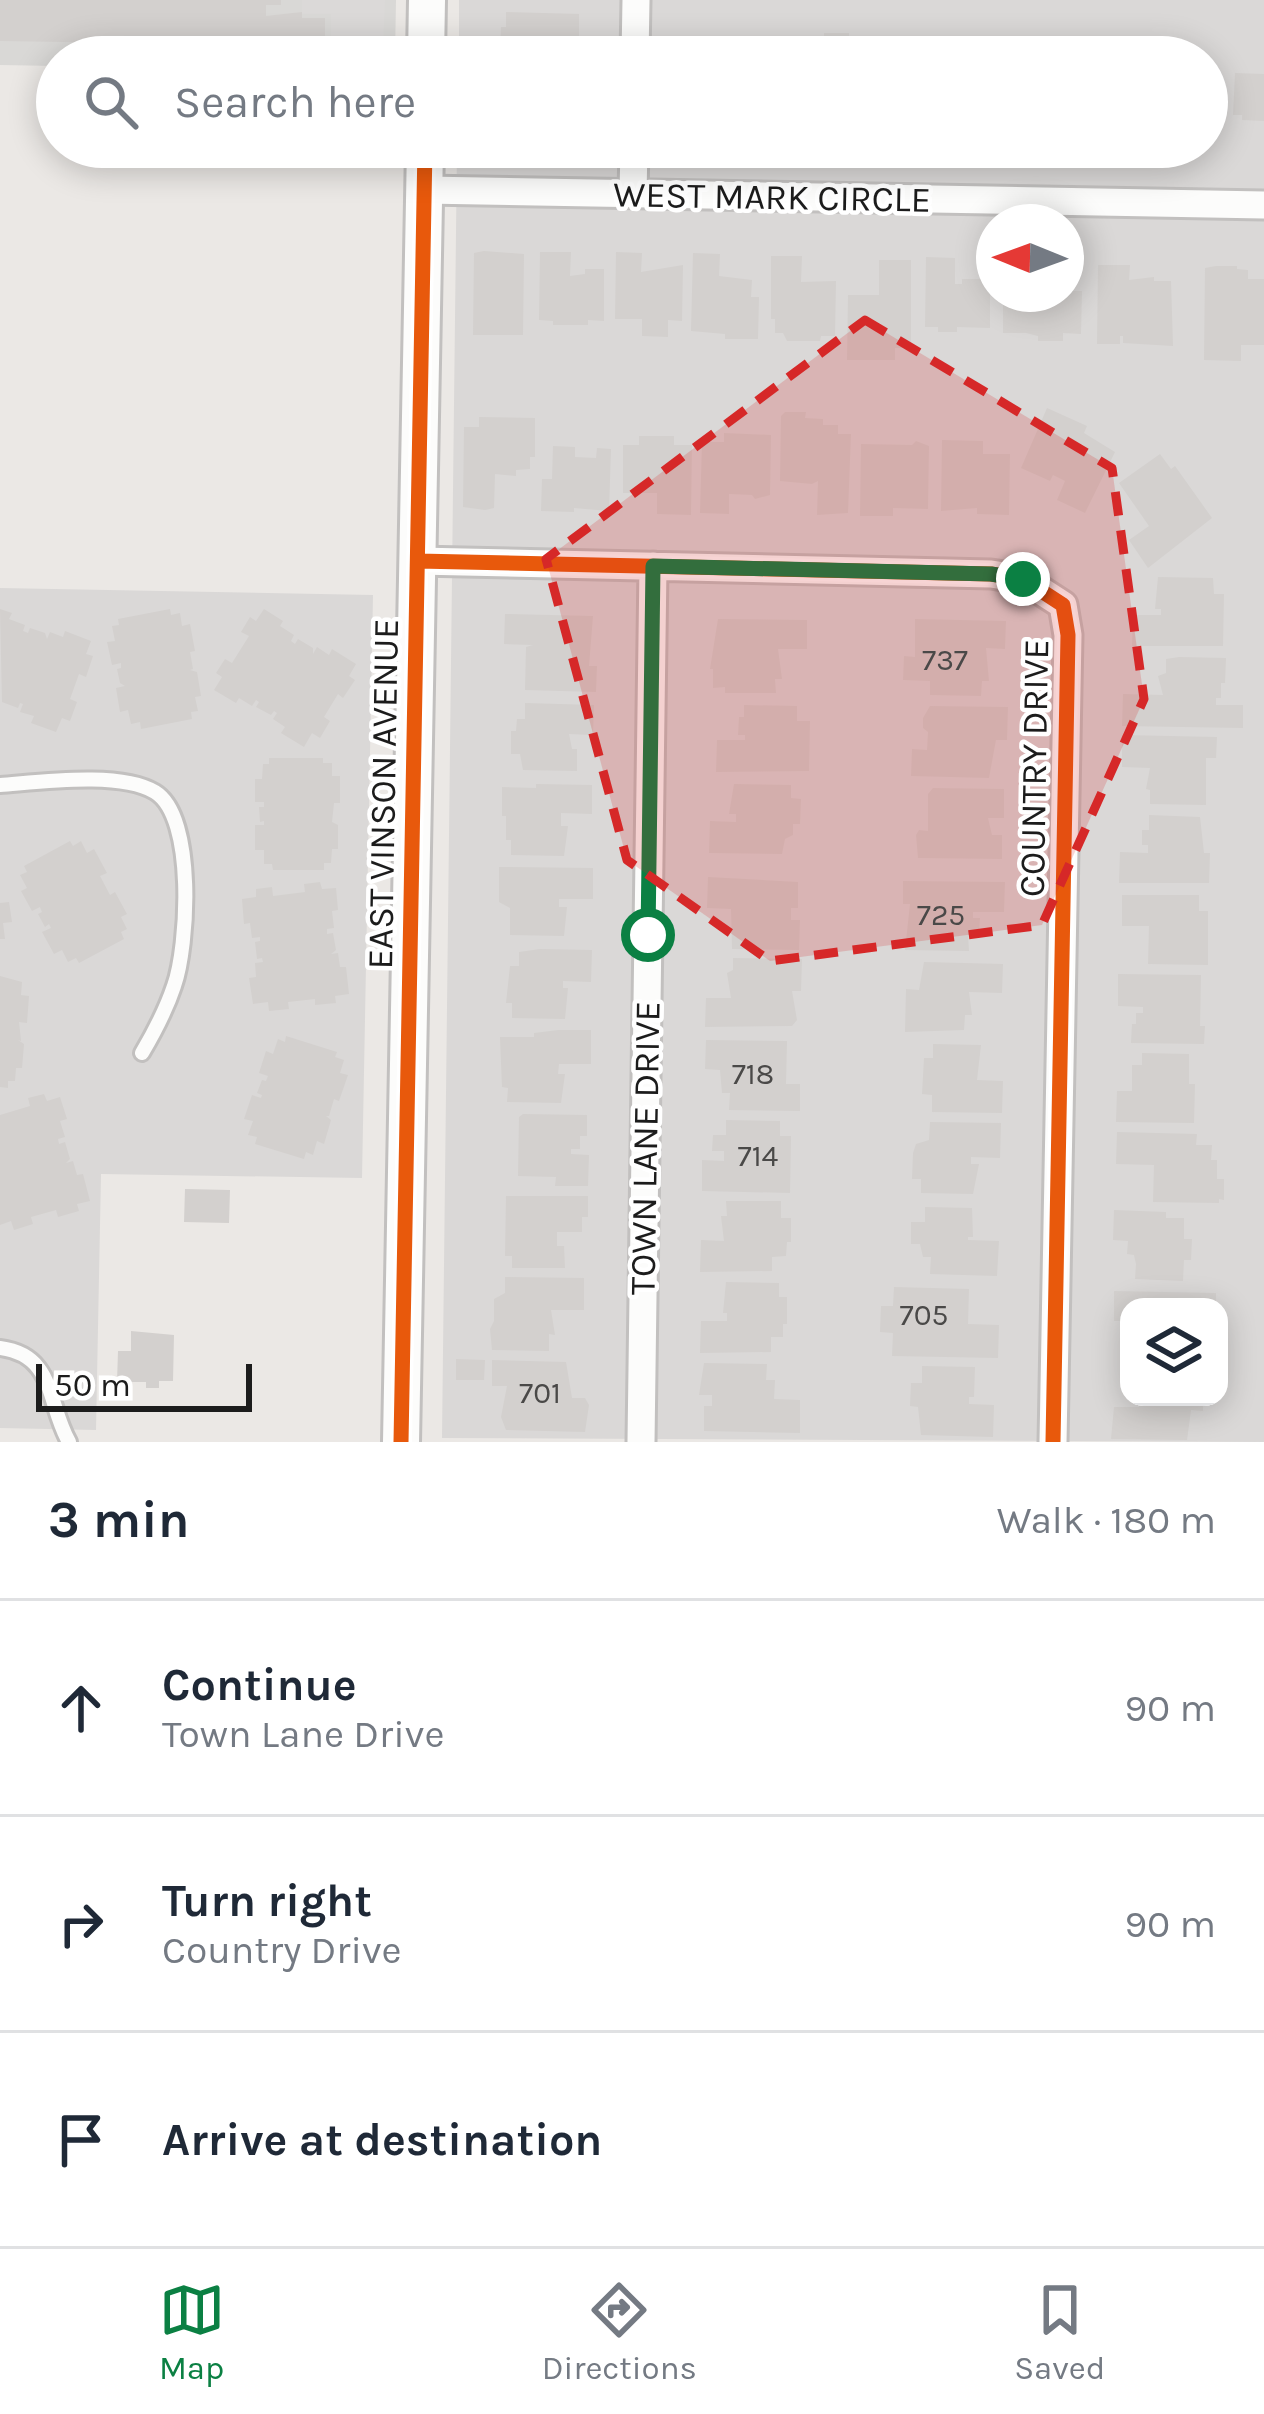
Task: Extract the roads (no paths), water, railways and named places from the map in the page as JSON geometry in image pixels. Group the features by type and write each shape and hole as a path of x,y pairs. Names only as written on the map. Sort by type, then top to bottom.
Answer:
{"street":[{"path":"426,36 427,0"},
{"path":"635,36 636,0"},
{"name":"EAST VINSON AVENUE","path":"401,1442 425,168"},
{"path":"633,194 634,168"},
{"name":"WEST MARK CIRCLE","path":"424,190 1264,205"},
{"name":"COUNTRY DRIVE","path":"418,561 991,574 1023,579 1063,604 1068,635 1053,1442"},
{"name":"TOWN LANE DRIVE","path":"641,1442 653,566"}],"lane":[{"path":"0,785 120,782 155,792 167,804 183,852 184,947 167,1004 142,1053"},
{"path":"0,1348 20,1350 48,1378 69,1442"}]}
